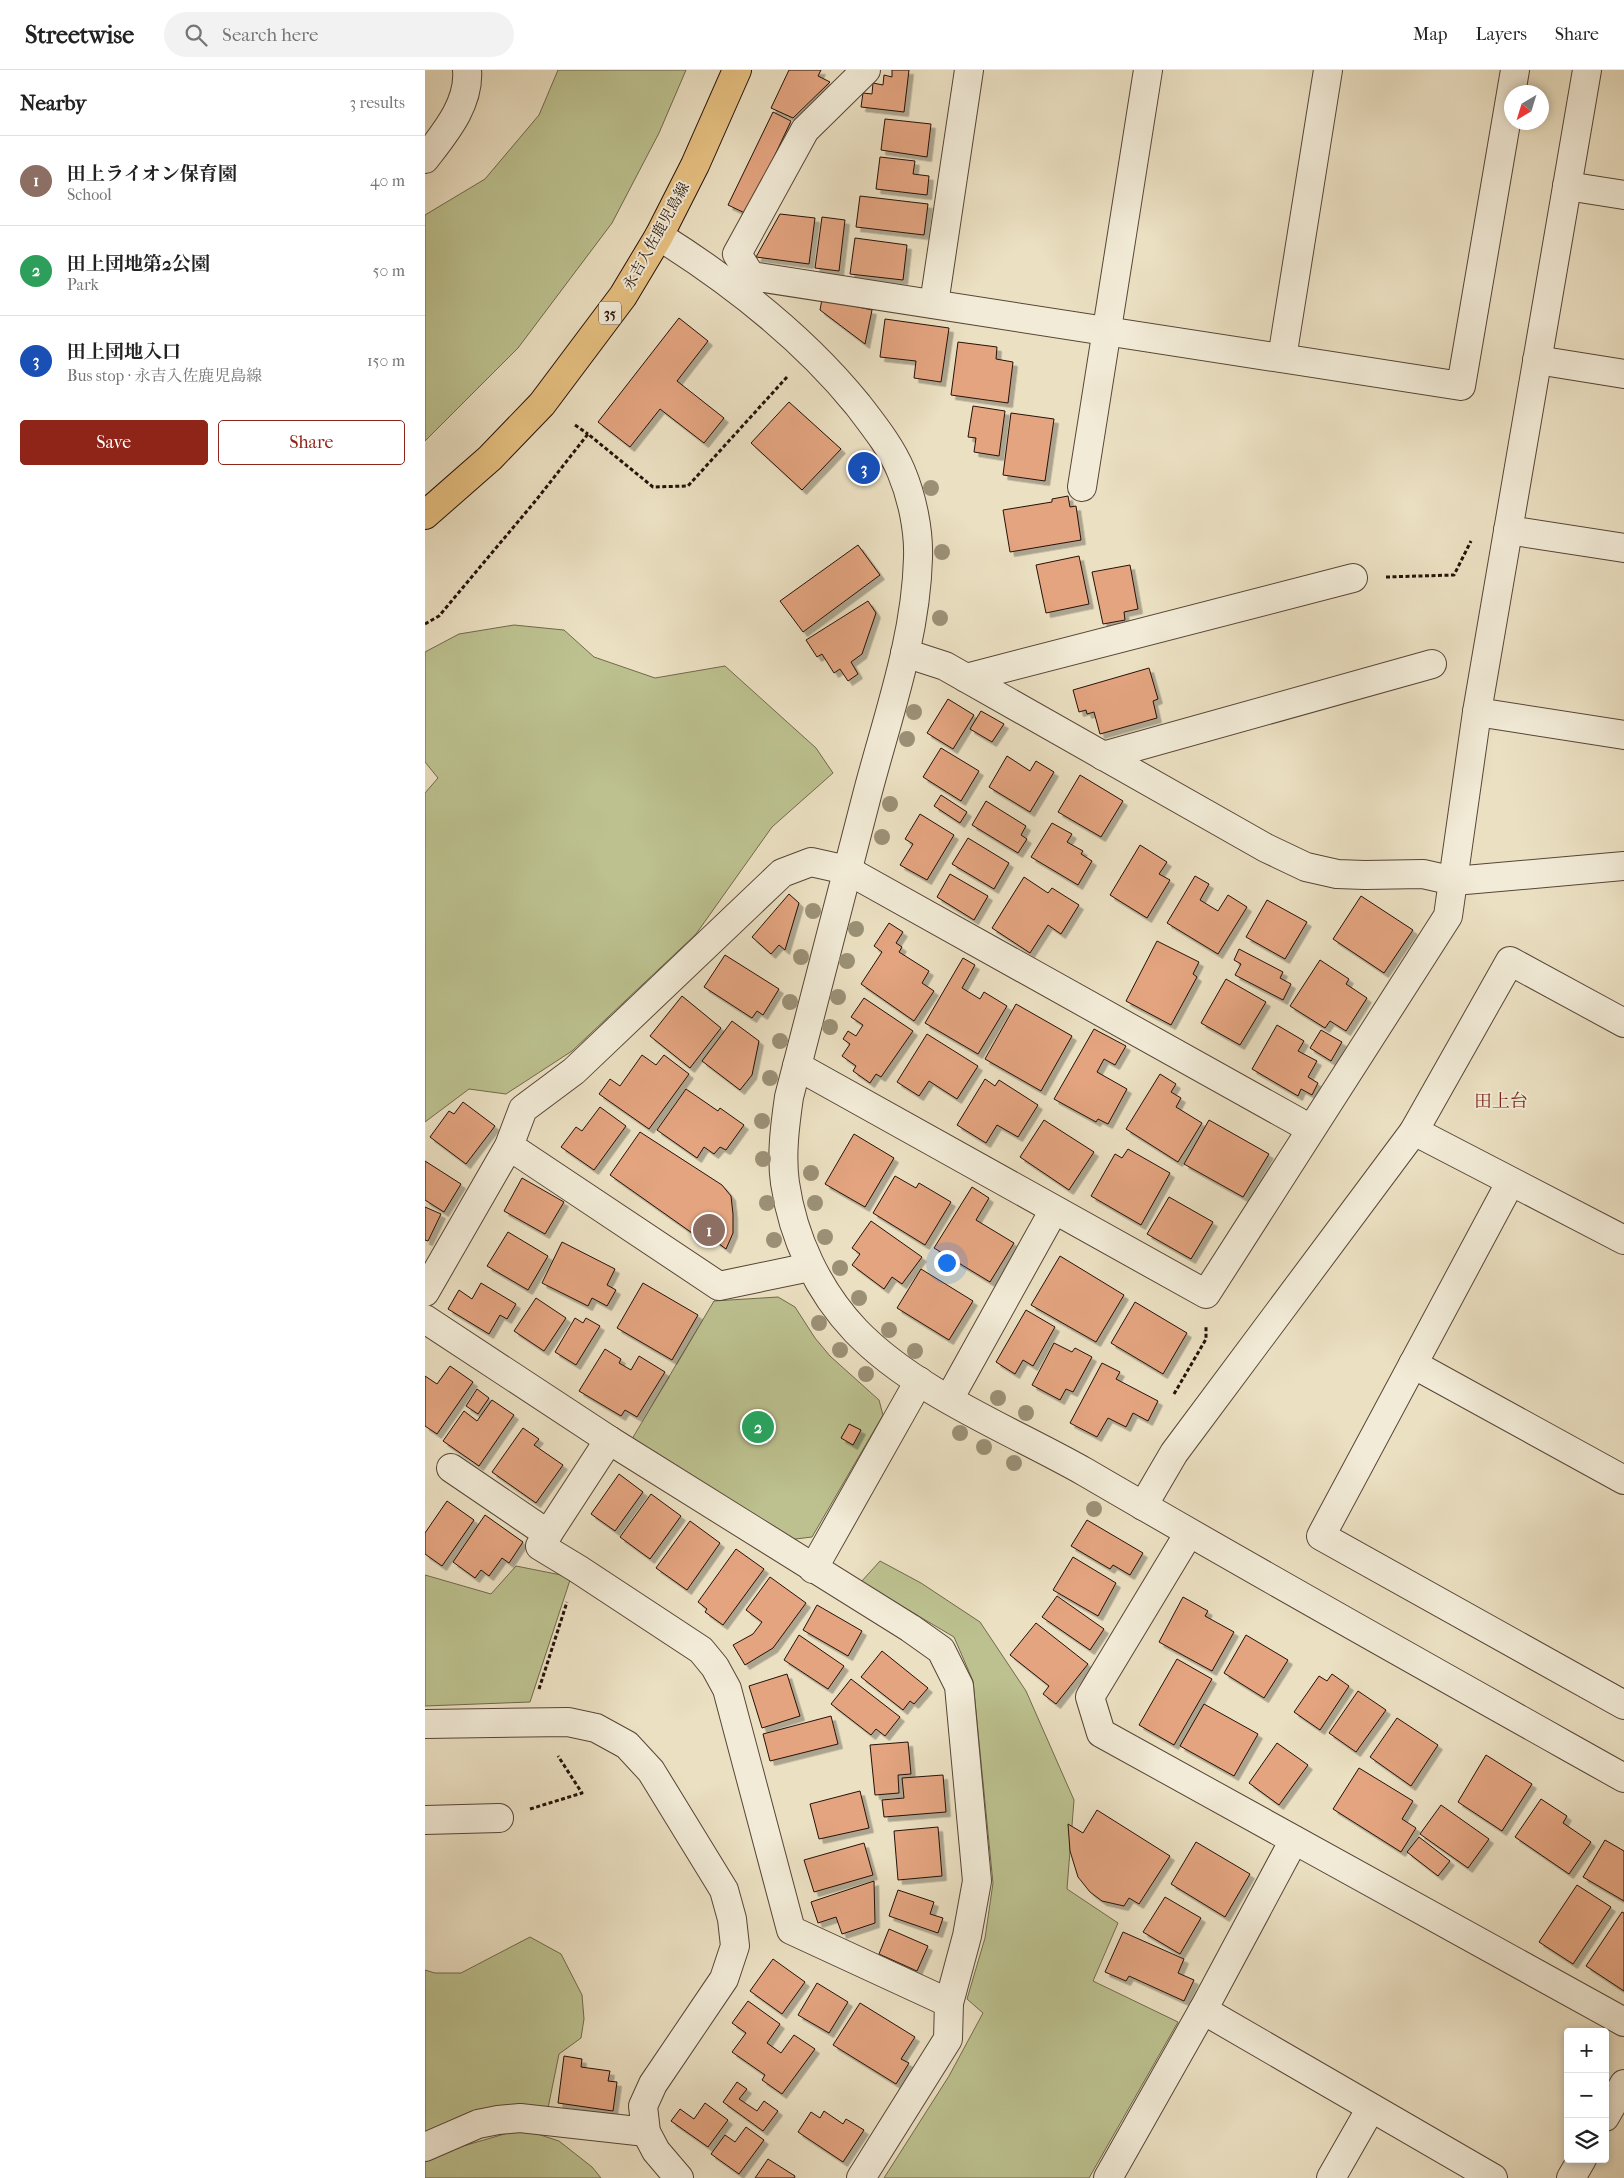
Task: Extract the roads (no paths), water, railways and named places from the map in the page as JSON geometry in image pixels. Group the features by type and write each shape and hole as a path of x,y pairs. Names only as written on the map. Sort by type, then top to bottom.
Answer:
{"main road":[{"name":"永吉入佐鹿児島線","path":"425,515 490,458 541,404 623,296 659,236 695,165 737,70"}],"street":[{"path":"425,159 449,129 462,101 467,70"},
{"path":"866,70 805,130 737,254 746,284 809,353 837,379 878,430 901,470 913,508 919,556 914,609 905,653 847,870 789,1098 785,1122 785,1183 794,1222 810,1267 833,1302 856,1331 880,1352 919,1381 1081,1470 1189,1533 1624,1778"},
{"path":"934,304 969,70"},
{"path":"1082,487 1148,70"},
{"path":"1282,358 1328,70"},
{"path":"659,236 709,268 746,284 934,304 1461,386 1515,70"},
{"path":"797,1066 1206,1294 1448,916 1477,712 1587,70"},
{"path":"1567,186 1624,195"},
{"path":"1537,360 1624,374"},
{"path":"1509,530 1624,548"},
{"path":"966,678 1353,578"},
{"path":"905,653 945,666 1266,848 1306,867 1337,874 1423,874 1453,881 1624,866"},
{"path":"1103,756 1432,664"},
{"path":"1477,712 1624,735"},
{"path":"425,1292 509,1146 523,1109 574,1071 782,873 811,862 847,870 1311,1129"},
{"path":"1143,1506 1174,1453 1414,1131 1510,961 1624,1023"},
{"path":"1414,1131 1510,1183 1624,1240"},
{"path":"509,1146 719,1286 810,1267"},
{"path":"1510,1183 1321,1536 1624,1705"},
{"path":"949,1399 1054,1210"},
{"path":"425,1319 609,1440 941,1650 959,1686 977,1880 967,1936 949,2003 948,2039 861,2178"},
{"path":"1413,1364 1624,1480"},
{"path":"813,1569 919,1381"},
{"path":"609,1440 540,1546 701,1650 715,1667 727,1689 791,1930 949,2003"},
{"path":"451,1468 548,1534"},
{"path":"1189,1533 1090,1697 1101,1733 1624,2022"},
{"path":"425,1724 569,1722 596,1728 627,1745 651,1770 725,1890 733,1919 735,1946 725,1979 653,2084 643,2106 646,2132 656,2151 679,2178"},
{"path":"425,1820 499,1818"},
{"path":"1107,2178 1203,2010 1294,1840"},
{"path":"1203,2010 1493,2178"},
{"path":"1609,2110 1624,2084"},
{"path":"1331,2178 1371,2108"},
{"path":"425,2147 478,2124 519,2118 646,2132"},
{"path":"1571,2178 1580,2163"}],"place":[{"name":"田上団地入口","path":"864,468"},
{"name":"田上ライオン保育園","path":"709,1230"},
{"name":"田上団地第2公園","path":"758,1427"}],"district":[{"name":"田上台","path":"1501,1101"}]}
